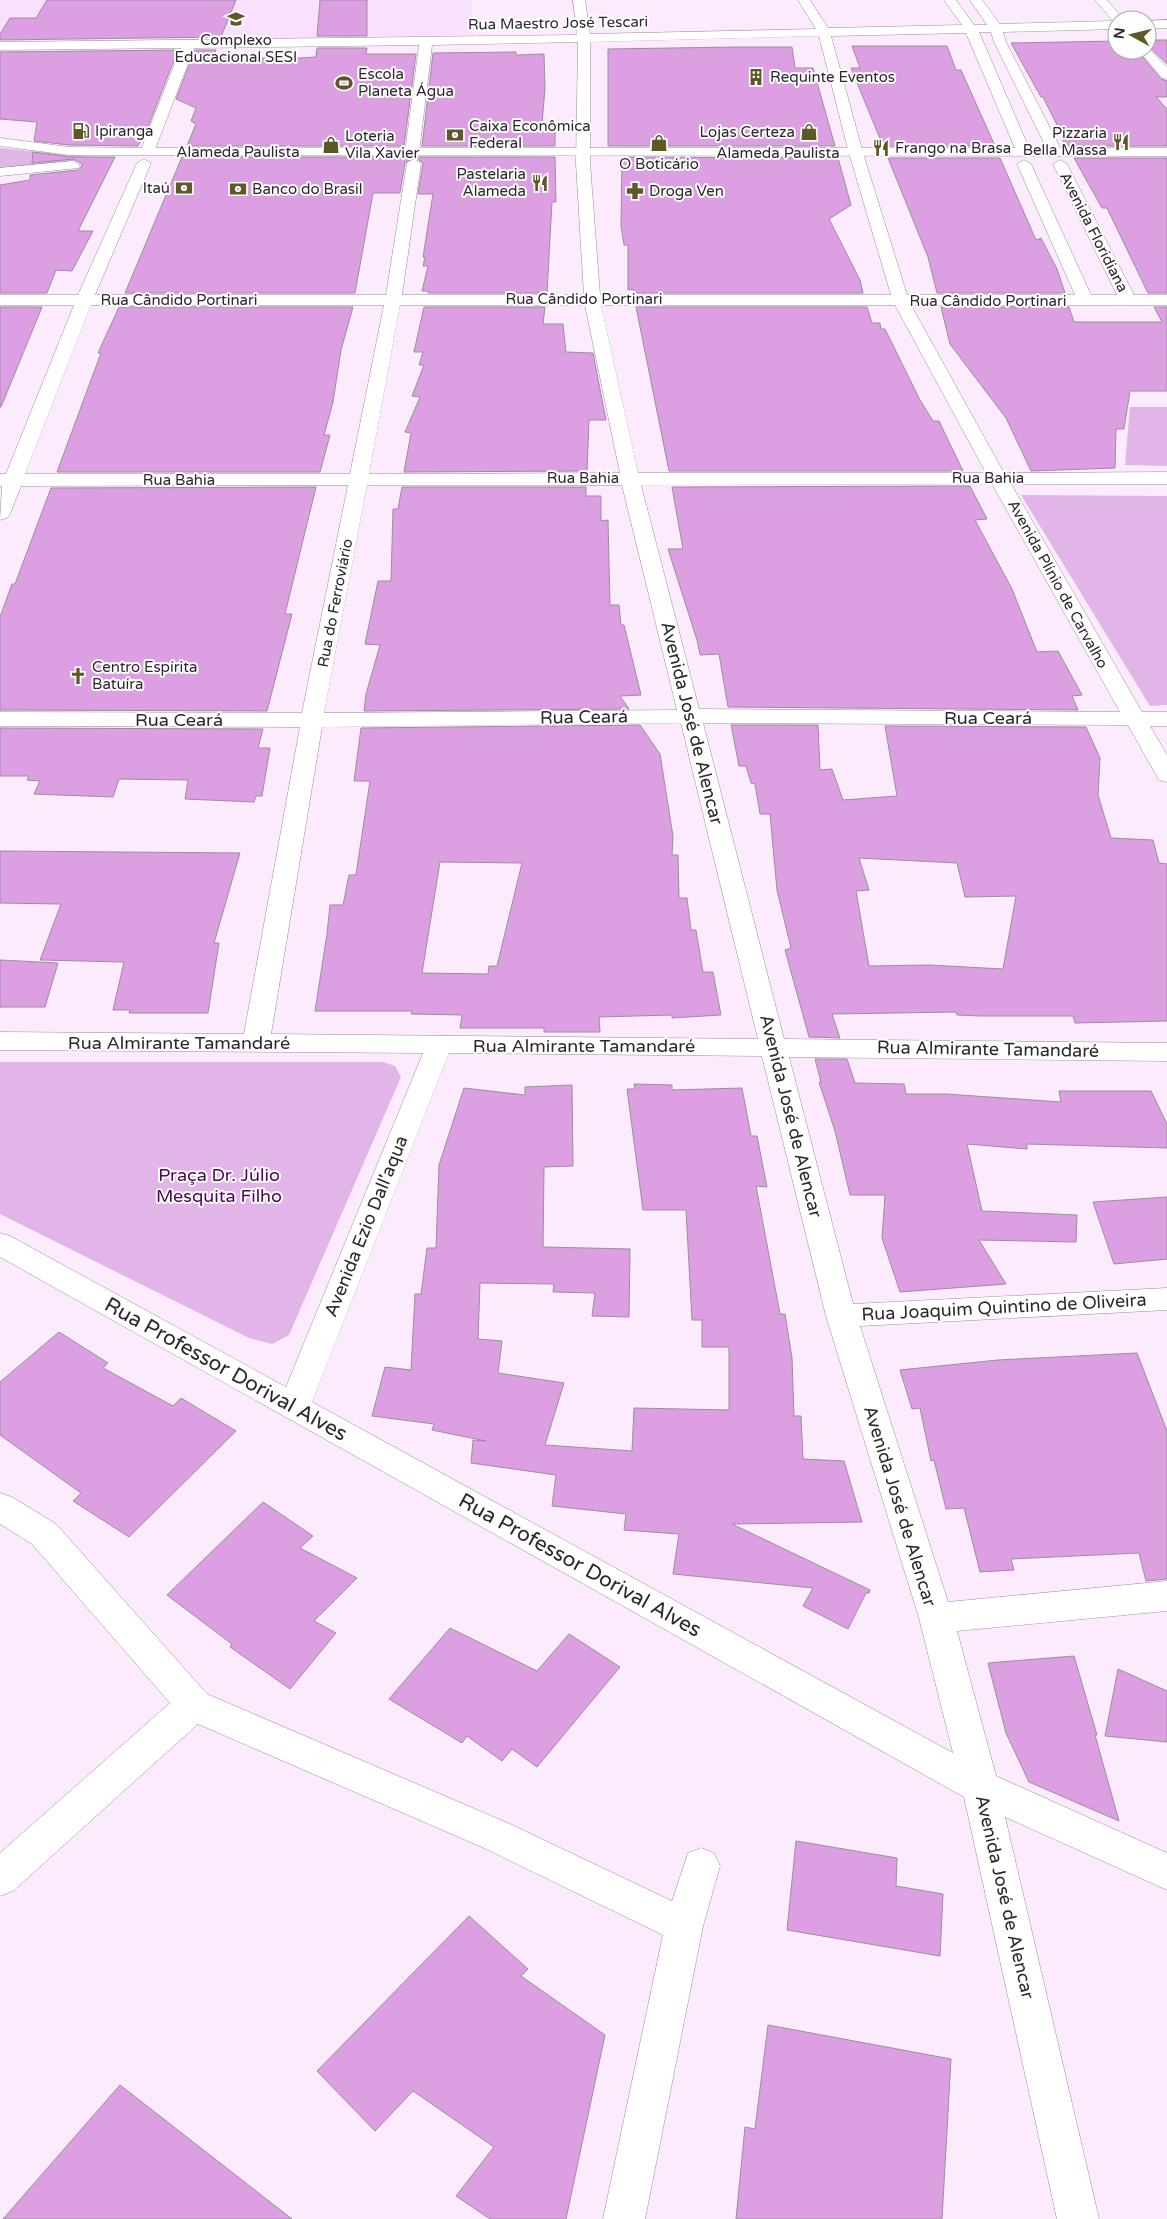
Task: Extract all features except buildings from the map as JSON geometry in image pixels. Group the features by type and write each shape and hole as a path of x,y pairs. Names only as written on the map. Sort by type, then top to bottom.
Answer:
{"street":[{"name":"Avenida José de Alencar","path":"579,0 584,38 583,158 592,299 630,478 841,1316 936,1618 980,1787 1078,2219"},
{"name":"Avenida Plínio de Carvalho","path":"804,0 824,32 858,158 901,301 998,478 1167,775"},
{"name":"Avenida Floridiana","path":"950,0 971,29 1024,159 1085,300"},
{"name":"Avenida Floridiana","path":"976,0 996,28 1000,42 1128,300"},
{"path":"1101,0 1110,10"},
{"name":"Rua Maestro José Tescari","path":"0,46 426,42 1107,25"},
{"name":"Rua do Ferroviário","path":"256,1043 312,720 393,300 413,158 426,42"},
{"path":"0,514 7,480 146,158 189,45"},
{"path":"1154,60 1167,75"},
{"name":"Alameda Paulista","path":"0,142 146,158 1024,159 1167,152"},
{"name":"Alameda Paulista","path":"0,172 146,158"},
{"name":"Alameda Paulista","path":"1058,158 1167,164"},
{"name":"Rua Cândido Portinari","path":"0,300 1167,300"},
{"name":"Rua Bahia","path":"7,480 1167,478"},
{"name":"Rua Ceará","path":"0,719 312,720 690,716 1167,719"},
{"name":"Rua Almirante Tamandaré","path":"0,1041 439,1046 773,1046 1167,1052"},
{"name":"Avenida Ezio Dall'aqua","path":"294,1406 439,1046"},
{"name":"Rua Professor Dorival Alves","path":"0,1244 980,1787 1167,1872"},
{"name":"Rua Joaquim Quintino de Oliveira","path":"841,1316 1167,1299"},
{"path":"0,1507 44,1534 194,1705 497,1836 684,1926"},
{"path":"936,1618 1167,1596"},
{"path":"0,1878 194,1705"},
{"path":"624,2219 684,1926 701,1866"}],"shaded area":[{"name":"Complexo Educacional SESI","path":"2,0 471,0 473,35 238,38 0,37 0,3"}],"green space":[{"path":"0,148 101,158 0,167"},
{"path":"1130,407 1167,407 1167,466 1125,465"},
{"path":"1021,495 1167,496 1167,705 1150,706"},
{"name":"Praça Dr. Júlio Mesquita Filho","path":"0,1062 383,1062 395,1066 401,1077 289,1335 272,1344 249,1338 0,1214"}],"place":[{"name":"Complexo Educacional SESI","path":"236,19"},
{"name":"Requinte Eventos","path":"756,77"},
{"name":"Escola Planeta Água","path":"344,83"},
{"name":"Ipiranga","path":"81,131"},
{"name":"Lojas Certeza","path":"809,132"},
{"name":"Caixa Econômica Federal","path":"455,135"},
{"name":"Pizzaria Bella Massa","path":"1121,142"},
{"name":"O Boticário","path":"659,143"},
{"name":"Loteria Vila Xavier","path":"331,145"},
{"name":"Frango na Brasa","path":"881,148"},
{"name":"Pastelaria Alameda","path":"540,183"},
{"name":"Itaú","path":"184,188"},
{"name":"Banco do Brasil","path":"238,189"},
{"name":"Droga Ven","path":"635,191"},
{"name":"Centro Espírita Batuíra","path":"78,676"}]}
